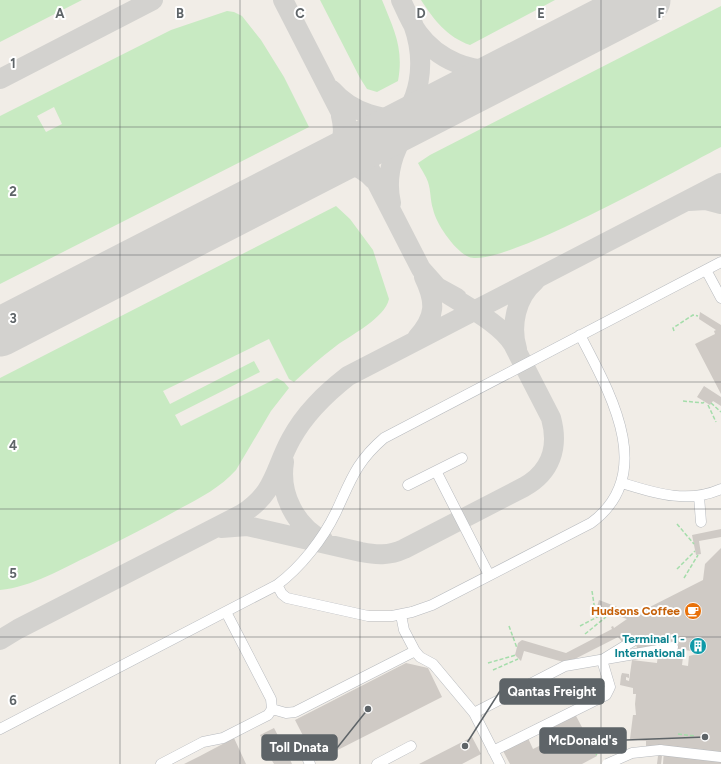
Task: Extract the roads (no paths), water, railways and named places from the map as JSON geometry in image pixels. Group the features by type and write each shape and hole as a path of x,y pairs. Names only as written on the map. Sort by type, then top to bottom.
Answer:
{"street":[{"path":"0,729 277,585 294,571 318,540 336,512 356,468 364,457 384,438 721,262"},
{"path":"706,270 721,298"},
{"path":"277,585 282,594 287,598 368,616 401,615 432,605 591,522 611,504 622,483 624,454 617,414 610,393 580,335"},
{"path":"408,485 462,458"},
{"path":"436,471 489,575"},
{"path":"622,483 670,497 699,496 721,489"},
{"path":"699,496 701,522"},
{"path":"161,764 206,741 223,738 268,715 272,709 271,699 226,612"},
{"path":"401,615 404,630 415,651 420,657 433,664 474,713 500,764"},
{"path":"602,660 633,642"},
{"path":"474,713 560,668 665,648"},
{"path":"272,709 286,713 295,712 415,651"},
{"path":"493,751 606,695 610,687 602,660"},
{"path":"377,764 411,746"},
{"path":"607,764 625,755 651,750 721,757"}],"place":[{"name":"Hudsons Coffee","path":"693,611"},
{"name":"Terminal 1 - International","path":"698,646"},
{"name":"Toll Dnata","path":"368,709"},
{"name":"McDonald's","path":"705,737"},
{"name":"Qantas Freight","path":"465,746"}]}
